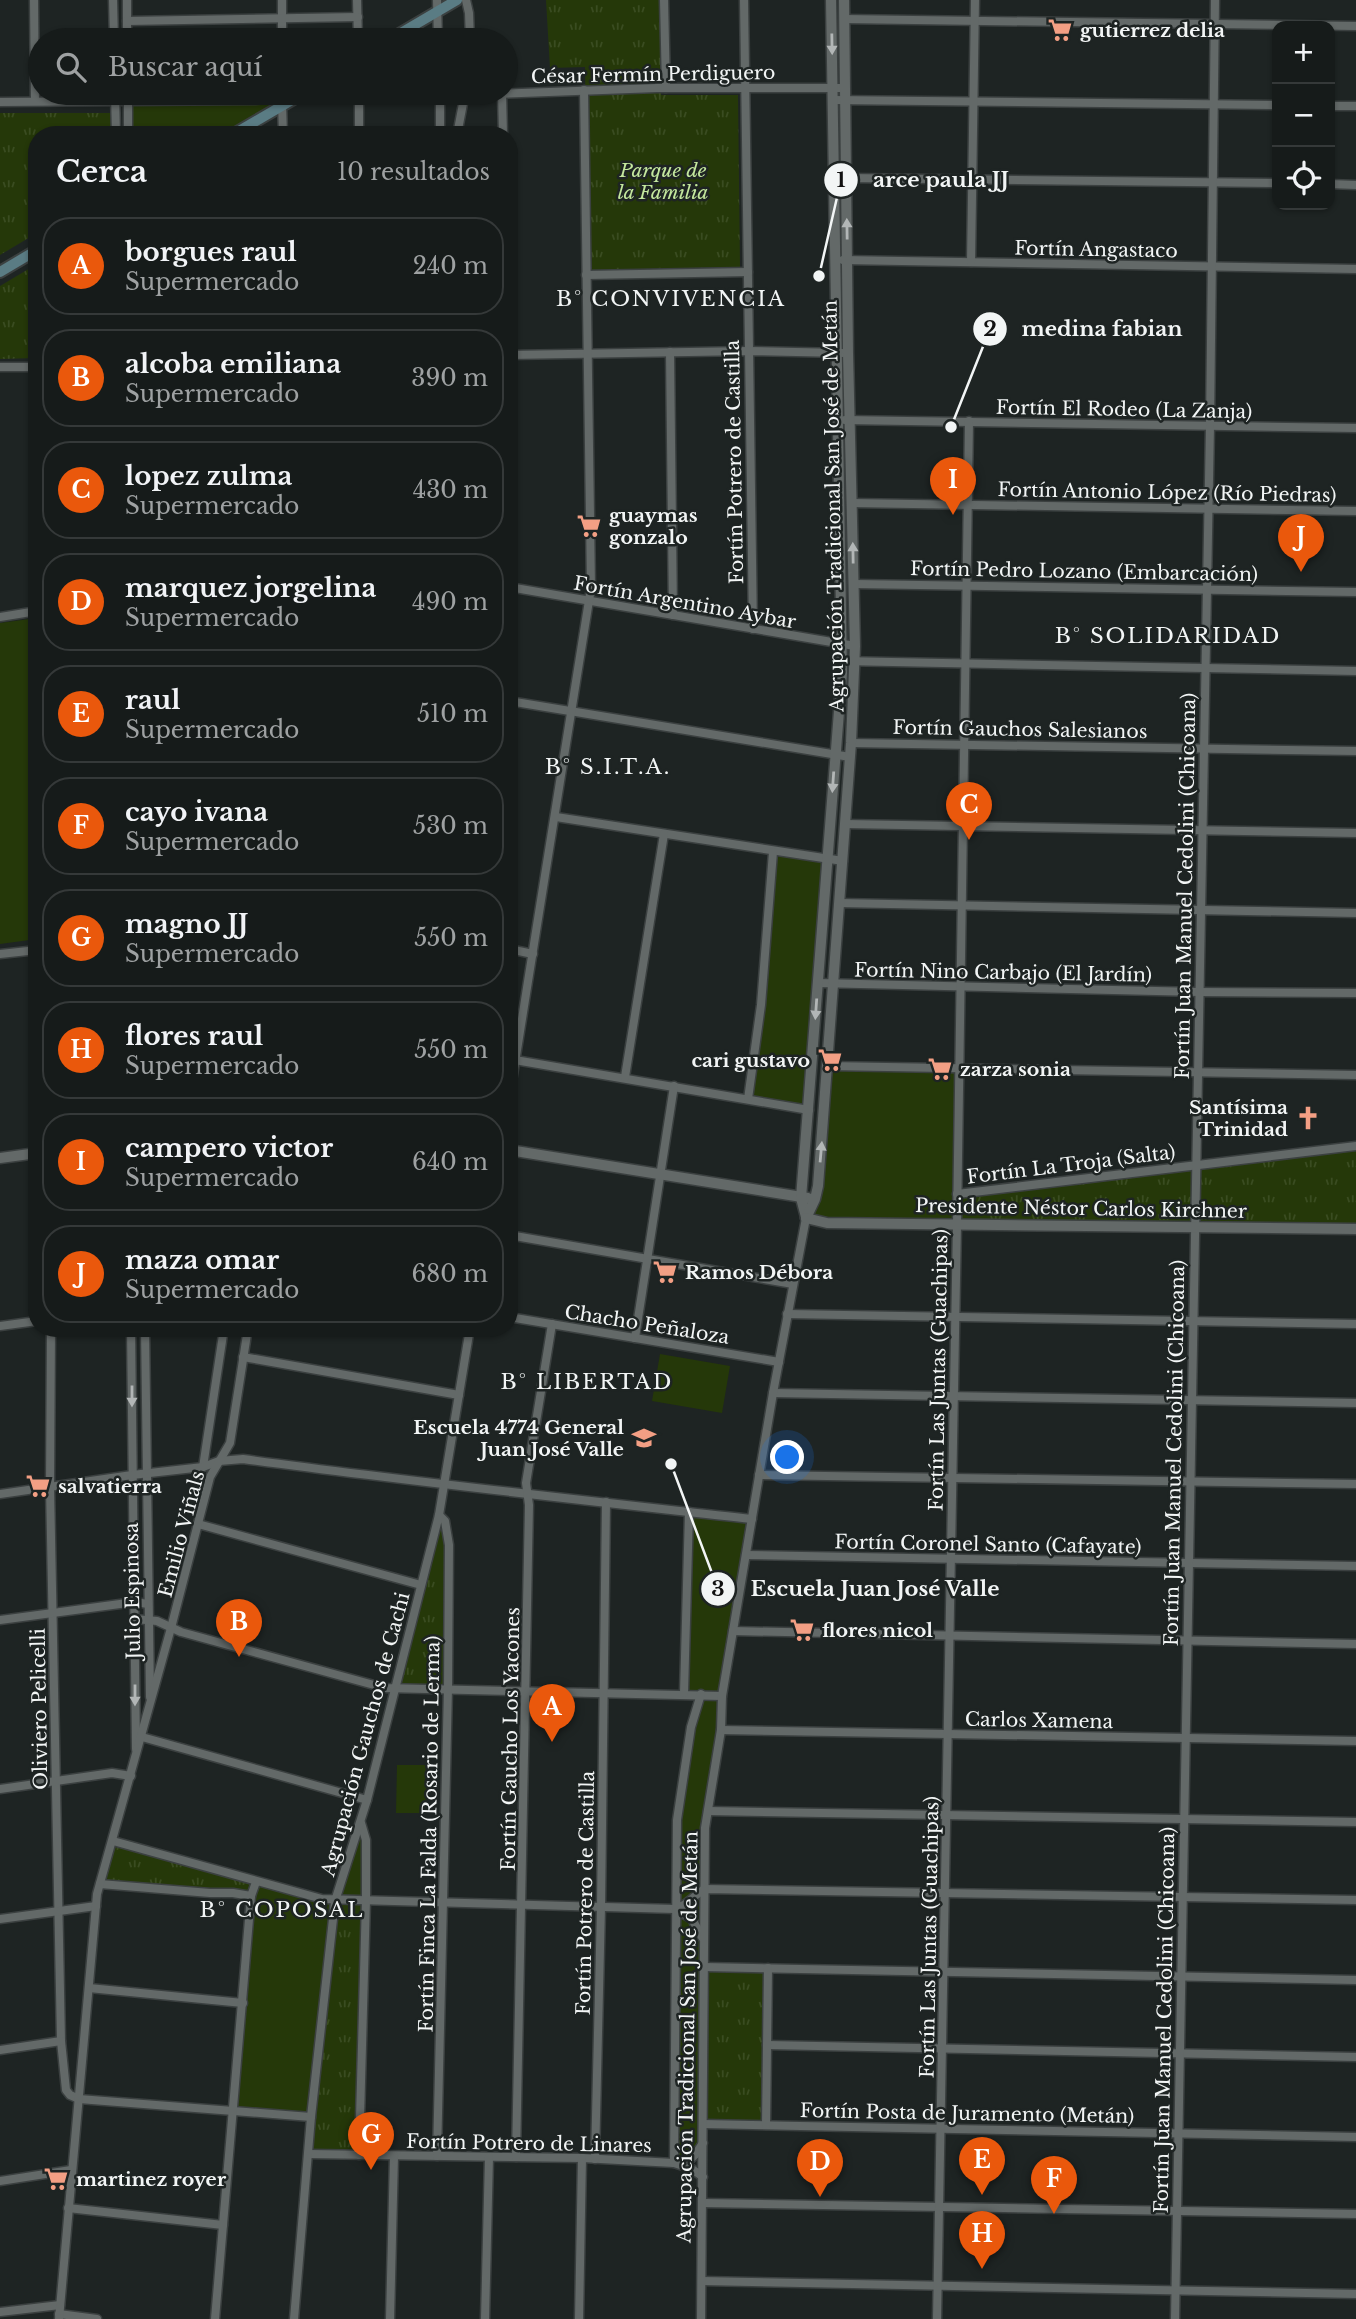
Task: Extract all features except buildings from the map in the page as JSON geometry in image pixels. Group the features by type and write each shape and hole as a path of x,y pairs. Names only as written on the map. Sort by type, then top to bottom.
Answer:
{"main road":[{"path":"406,28 437,6 457,0"},
{"path":"244,126 274,105"},
{"path":"0,272 28,255"}],"street":[{"path":"34,0 34,28"},
{"path":"113,0 114,28"},
{"path":"127,0 127,28"},
{"path":"282,0 283,28"},
{"path":"357,0 358,28"},
{"path":"466,0 470,28"},
{"path":"664,0 666,88"},
{"name":"Fortín Potrero de Castilla","path":"744,0 753,629"},
{"name":"Agrupación Tradicional San José de Metán","path":"806,1218 801,1198 843,645 843,353 836,260 831,0"},
{"name":"Agrupación Tradicional San José de Metán","path":"843,353 848,260 844,0"},
{"path":"971,262 975,0"},
{"name":"Fortín Juan Manuel Cedolini (Chicoana)","path":"1175,2319 1210,426 1215,0"},
{"path":"437,6 438,28"},
{"path":"127,21 358,17"},
{"path":"844,19 1356,26"},
{"name":"César Fermín Perdiguero","path":"518,92 666,88 845,88"},
{"path":"518,1034 590,601 584,90"},
{"path":"833,100 1272,105"},
{"path":"0,102 28,101"},
{"path":"115,105 116,126"},
{"path":"128,105 128,126"},
{"path":"282,105 283,126"},
{"path":"359,105 359,126"},
{"path":"440,105 440,126"},
{"path":"459,126 463,105"},
{"path":"502,105 503,126"},
{"path":"1335,106 1356,106"},
{"path":"847,178 1272,183"},
{"path":"1335,184 1356,185"},
{"name":"Fortín Angastaco","path":"836,260 1356,269"},
{"path":"586,275 748,272"},
{"path":"518,355 748,351 843,353"},
{"path":"670,352 673,615"},
{"path":"0,367 28,367"},
{"name":"Agrupación Tradicional San José de Metán","path":"701,2319 705,1828 721,1730 722,1696 773,1393 806,1218 815,1199 828,1066 855,661 852,503 844,420"},
{"name":"Fortín El Rodeo (La Zanja)","path":"844,420 1356,428"},
{"name":"Fortín Las Juntas (Guachipas)","path":"937,2319 969,421"},
{"name":"Fortín Antonio López (Río Piedras)","path":"852,503 1356,511"},
{"name":"Fortín Pedro Lozano (Embarcación)","path":"853,584 1356,592"},
{"name":"Fortín Argentino Aybar","path":"518,589 855,646"},
{"path":"0,617 28,612"},
{"path":"842,661 1356,671"},
{"path":"518,702 850,757"},
{"name":"Fortín Gauchos Salesianos","path":"851,743 1356,751"},
{"path":"556,817 843,861"},
{"path":"845,824 1356,833"},
{"path":"625,1077 664,834"},
{"path":"748,1099 761,1005 773,852"},
{"path":"839,903 1356,913"},
{"path":"0,954 28,951"},
{"path":"518,951 533,954"},
{"name":"Fortín Nino Carbajo (El Jardín)","path":"818,983 1199,992 1356,992"},
{"path":"518,1061 809,1110"},
{"path":"828,1066 1356,1075"},
{"path":"635,1338 674,1086"},
{"name":"Fortín La Troja (Salta)","path":"957,1194 1356,1146"},
{"path":"518,1151 815,1199"},
{"path":"0,1158 28,1154"},
{"name":"Presidente Néstor Carlos Kirchner","path":"806,1218 827,1223 1356,1229"},
{"path":"518,1237 793,1284"},
{"path":"787,1314 1356,1324"},
{"name":"Chacho Peñaloza","path":"518,1318 779,1362"},
{"path":"0,1326 28,1322"},
{"name":"Fortín Gaucho Los Yacones","path":"516,2157 523,1904 526,1483 552,1324"},
{"name":"Oliviero Pelicelli","path":"51,1337 50,1487 61,2041 66,2090 79,2099"},
{"name":"Julio Espinosa","path":"131,1337 136,1759"},
{"name":"Julio Espinosa","path":"145,1337 150,1707"},
{"name":"Emilio Viñals","path":"203,1467 223,1337"},
{"name":"Emilio Viñals","path":"150,1707 210,1477 230,1443 246,1337"},
{"name":"Agrupación Gauchos de Cachi","path":"294,2319 311,2118 335,1901 367,1800 439,1515 469,1337"},
{"path":"243,1357 459,1395"},
{"path":"773,1393 1356,1403"},
{"path":"0,1494 203,1467 219,1461 243,1459 444,1486 752,1519"},
{"path":"759,1475 1356,1484"},
{"name":"Fortín Potrero de Castilla","path":"595,2159 606,1503"},
{"path":"684,1693 689,1512"},
{"name":"Fortín Finca La Falda (Rosario de Lerma)","path":"437,2157 449,1688 449,1545 446,1521 439,1515"},
{"path":"198,1524 421,1585"},
{"name":"Fortín Coronel Santo (Cafayate)","path":"746,1555 1356,1566"},
{"path":"0,1620 135,1602 148,1604"},
{"path":"135,1619 157,1621 172,1628 385,1688 722,1696"},
{"path":"733,1631 1356,1644"},
{"path":"674,2163 677,1812 691,1727 701,1695"},
{"path":"59,2313 96,1906 150,1707"},
{"name":"Carlos Xamena","path":"721,1730 1356,1741"},
{"path":"142,1737 367,1800"},
{"path":"0,1789 112,1773 131,1776"},
{"path":"708,1811 1356,1822"},
{"path":"359,2155 366,1900 366,1840 360,1822"},
{"path":"113,1841 256,1882 335,1901 675,1909 704,1888 1356,1900"},
{"path":"215,2319 251,1896 256,1882"},
{"path":"100,1884 251,1896"},
{"path":"0,1919 96,1906"},
{"path":"675,1909 692,1919 703,1940"},
{"path":"704,1967 1356,1980"},
{"path":"766,2125 768,1968"},
{"path":"89,1988 243,2003"},
{"path":"0,2050 61,2041"},
{"path":"767,2045 1356,2057"},
{"path":"79,2099 311,2118"},
{"name":"Fortín Posta de Juramento (Metán)","path":"703,2124 1356,2137"},
{"path":"684,2165 703,2143"},
{"name":"Fortín Potrero de Linares","path":"309,2154 582,2158 674,2163 684,2165 703,2177"},
{"path":"390,2319 394,2156"},
{"path":"485,2319 489,2157"},
{"path":"579,2319 582,2158"},
{"path":"0,2181 71,2171"},
{"path":"703,2203 1356,2214"},
{"path":"68,2208 223,2225"},
{"path":"702,2281 1356,2294"},
{"path":"0,2312 59,2313 97,2319"}],"green space":[{"name":"Parque de la Familia","path":"546,0 660,0 661,95 738,95 740,267 588,270 585,67 550,68"},
{"path":"132,105 271,105 235,126 133,126"},
{"path":"0,113 111,113 112,126 28,126 28,238 0,255"},
{"path":"28,269 28,358 0,359 0,286"},
{"path":"28,619 28,940 0,944 0,623"},
{"path":"773,852 827,860 809,1110 748,1099"},
{"path":"828,1066 958,1068 957,1224 827,1223 812,1215"},
{"path":"1356,1147 1356,1226 1198,1223 1199,1166"},
{"path":"1192,1168 1191,1224 961,1221 961,1196"},
{"path":"660,1354 730,1366 722,1413 652,1401"},
{"path":"689,1512 752,1519 705,1828 703,2143 684,2165 674,2163 677,1820 701,1695 684,1693"},
{"path":"439,1515 447,1529 448,1688 396,1689"},
{"path":"397,1765 428,1765 427,1813 396,1813"},
{"path":"360,1822 366,1840 366,1900 311,2117 234,2111 256,1882 335,1901"},
{"path":"113,1841 256,1882 251,1896 100,1884"},
{"path":"366,1900 359,2155 309,2154 335,1901"},
{"path":"706,1970 766,1970 764,2122 705,2121"}],"place":[{"name":"gutierrez delia","path":"1060,30"},
{"name":"arce paula JJ","path":"819,276"},
{"name":"medina fabian","path":"951,427"},
{"name":"campero victor","path":"953,515"},
{"name":"guaymas gonzalo","path":"589,526"},
{"name":"maza omar","path":"1301,572"},
{"name":"lopez zulma","path":"969,840"},
{"name":"cari gustavo","path":"830,1060"},
{"name":"zarza sonia","path":"940,1069"},
{"name":"Santísima Trinidad","path":"1308,1118"},
{"name":"Ramos Débora","path":"665,1272"},
{"name":"Escuela 4774 General Juan José Valle","path":"644,1438"},
{"name":"Escuela Juan José Valle","path":"671,1464"},
{"name":"salvatierra","path":"38,1486"},
{"name":"flores nicol","path":"802,1630"},
{"name":"alcoba emiliana","path":"239,1657"},
{"name":"borgues raul","path":"552,1742"},
{"name":"magno JJ","path":"371,2170"},
{"name":"martinez royer","path":"56,2179"},
{"name":"raul","path":"982,2195"},
{"name":"marquez jorgelina","path":"820,2197"},
{"name":"cayo ivana","path":"1054,2214"},
{"name":"flores raul","path":"982,2269"}],"district":[{"name":"B° CONVIVENCIA","path":"671,299"},
{"name":"B° SOLIDARIDAD","path":"1168,636"},
{"name":"B° S.I.T.A.","path":"608,767"},
{"name":"B° LIBERTAD","path":"587,1382"},
{"name":"B° COPOSAL","path":"282,1910"}]}
